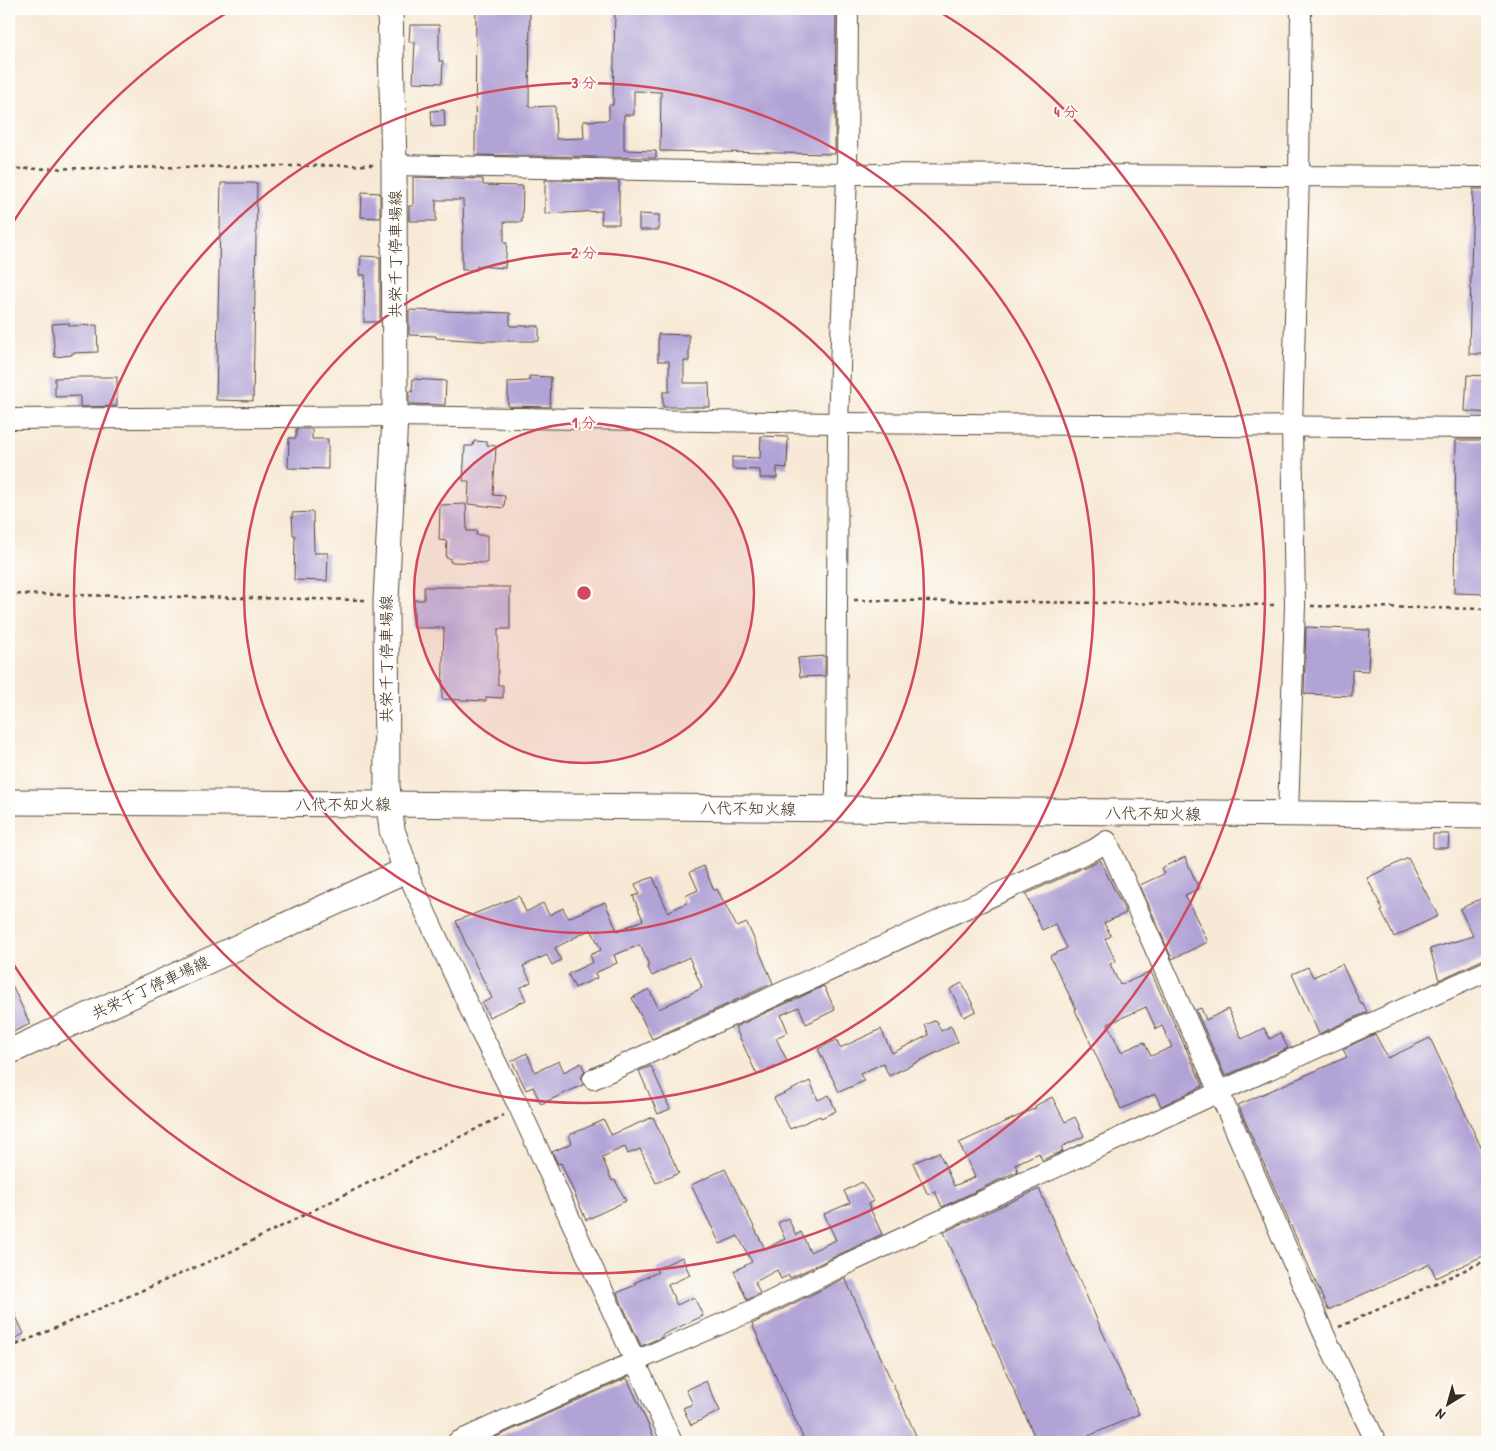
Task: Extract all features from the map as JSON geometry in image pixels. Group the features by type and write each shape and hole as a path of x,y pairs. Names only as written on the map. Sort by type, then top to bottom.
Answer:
{"main road":[{"name":"共栄千丁停車場線","path":"9,1052 406,870 392,830 387,786 386,600 395,416 394,165 390,9"},
{"name":"八代不知火線","path":"9,802 388,804 1487,816"}],"street":[{"path":"834,809 836,791 838,423 847,174 848,9"},
{"path":"1288,814 1295,605 1292,426 1299,176 1301,9"},
{"path":"394,165 847,174 1487,177"},
{"path":"9,419 395,416 838,423 1487,428"},
{"path":"593,1079 1086,853 1107,841 1324,1334 1376,1442"},
{"path":"406,870 480,1031 518,1107 672,1442"},
{"path":"457,1442 751,1310 844,1265 1219,1092 1487,971"}],"path":[{"path":"9,169 394,165"},
{"path":"9,594 386,600"},
{"path":"837,599 1487,609"},
{"path":"9,1348 226,1254 518,1107"},
{"path":"1324,1334 1487,1260"}],"building":[{"path":"476,9 530,9 529,107 555,106 556,139 584,138 583,121 609,120 609,105 613,105 615,9 836,9 835,154 660,151 661,92 634,91 634,115 624,115 624,150 656,151 656,158 475,155"},
{"path":"410,25 439,25 439,61 443,61 442,83 413,82 415,42 409,42"},
{"path":"444,110 445,126 432,127 431,111"},
{"path":"413,177 483,179 483,185 523,186 522,222 504,222 504,243 507,243 505,268 477,266 477,270 462,270 463,200 436,200 436,221 409,221 409,206 413,206"},
{"path":"545,180 619,181 619,224 601,224 602,211 545,214"},
{"path":"221,183 257,183 253,401 216,400"},
{"path":"1473,189 1487,189 1487,354 1469,354"},
{"path":"362,192 380,193 380,218 361,217"},
{"path":"639,214 659,215 659,230 639,230"},
{"path":"361,256 380,257 380,322 364,322 365,275 360,275"},
{"path":"409,310 510,313 510,326 539,326 539,341 482,341 409,335"},
{"path":"69,323 69,326 97,325 98,352 72,353 72,355 55,357 52,324"},
{"path":"658,334 689,335 689,361 684,361 684,383 709,383 710,407 663,407 663,392 669,392 669,361 658,361"},
{"path":"1467,375 1487,376 1487,413 1465,411"},
{"path":"529,376 551,377 550,407 508,406 508,382 529,381"},
{"path":"117,377 117,406 80,407 80,396 55,397 55,378"},
{"path":"413,379 446,381 445,405 409,404 409,391 412,392"},
{"path":"296,429 312,429 312,439 328,439 328,469 288,468 289,438 296,438"},
{"path":"761,436 788,437 787,468 777,467 777,478 760,478 760,470 732,469 732,457 760,458"},
{"path":"1456,440 1487,440 1487,594 1454,593"},
{"path":"474,441 487,442 487,445 496,446 493,495 505,496 504,508 468,504 469,481 463,481 465,446 473,446"},
{"path":"466,504 467,531 477,531 476,535 487,535 487,563 450,562 450,558 446,558 447,541 439,540 440,505"},
{"path":"313,512 314,553 328,553 327,581 294,580 295,535 293,535 292,513"},
{"path":"424,587 510,587 510,629 498,629 498,685 503,685 503,698 486,697 486,701 442,699 444,628 414,628 414,600 424,600"},
{"path":"1306,627 1370,630 1368,671 1352,670 1352,696 1304,694"},
{"path":"825,656 825,676 800,677 798,658"},
{"path":"1433,834 1449,834 1448,848 1433,848"},
{"path":"1185,857 1199,889 1185,895 1208,942 1172,959 1140,885 1164,874 1161,868"},
{"path":"1408,858 1438,916 1394,937 1367,878"},
{"path":"1100,860 1126,913 1104,923 1111,936 1105,939 1116,961 1110,964 1120,985 1151,972 1203,1086 1161,1106 1155,1094 1121,1109 1050,956 1067,948 1055,924 1042,930 1026,894","holes":["1146,1007 1156,1029 1162,1026 1172,1047 1151,1056 1144,1042 1121,1052 1108,1024"]},
{"path":"704,866 714,891 717,889 737,927 747,923 773,983 652,1039 632,998 649,989 659,1009 702,988 689,957 652,976 640,945 614,955 617,963 595,973 597,978 575,988 568,974 593,962 590,955 601,950 591,929 555,948 561,960 552,965 547,955 523,966 531,982 520,988 526,1000 489,1017 482,1003 492,998 456,921 519,896 526,912 543,903 549,915 563,908 568,918 605,902 617,931 643,920 633,896 639,894 635,884 653,877 668,912 688,902 685,896 698,890 690,872"},
{"path":"1482,898 1487,908 1487,959 1439,980 1430,949 1473,936 1460,909"},
{"path":"1342,964 1361,1004 1363,1003 1367,1012 1319,1034 1292,974 1308,967 1313,977"},
{"path":"9,979 30,1024 9,1034"},
{"path":"962,983 976,1011 964,1017 950,989"},
{"path":"824,986 835,1010 806,1024 799,1007 781,1015 788,1032 776,1038 787,1061 757,1075 735,1027"},
{"path":"1201,1008 1206,1020 1228,1009 1242,1039 1264,1028 1270,1039 1280,1033 1288,1048 1225,1076 1196,1010"},
{"path":"936,1020 941,1031 951,1026 958,1042 889,1076 883,1063 860,1074 864,1081 839,1092 818,1049 837,1040 840,1048 881,1029 892,1053 929,1035 925,1025"},
{"path":"1375,1034 1388,1058 1430,1038 1487,1160 1487,1254 1436,1278 1430,1264 1328,1310 1238,1105 1347,1057 1343,1049"},
{"path":"527,1053 535,1072 559,1061 564,1072 581,1063 585,1071 581,1077 583,1085 541,1104 533,1087 526,1090 512,1061"},
{"path":"651,1066 670,1109 658,1114 639,1071"},
{"path":"810,1081 818,1100 829,1095 836,1111 790,1129 774,1098"},
{"path":"1052,1097 1065,1122 1075,1117 1084,1136 1061,1147 1063,1151 1042,1160 1039,1153 1015,1164 1018,1171 942,1207 935,1191 928,1195 913,1163 939,1152 954,1186 975,1177 959,1143 1036,1108 1035,1106"},
{"path":"653,1117 679,1173 656,1183 640,1149 628,1154 625,1147 602,1157 612,1181 615,1180 626,1201 586,1220 561,1163 558,1164 552,1152 572,1143 569,1135 604,1120 611,1135"},
{"path":"725,1169 765,1249 785,1239 778,1223 788,1218 796,1235 801,1232 810,1252 836,1240 824,1214 850,1203 844,1191 862,1182 873,1201 868,1204 882,1234 790,1278 789,1275 781,1279 777,1270 755,1282 760,1293 747,1300 734,1271 752,1262 738,1236 720,1244 691,1185"},
{"path":"1039,1189 1139,1414 1075,1442 1037,1442 944,1232"},
{"path":"682,1257 690,1275 668,1285 677,1305 694,1297 703,1316 641,1346 617,1293 658,1272 656,1269"},
{"path":"845,1278 919,1442 805,1442 752,1324"},
{"path":"9,1301 24,1334 9,1341"},
{"path":"627,1378 656,1442 485,1442"},
{"path":"706,1381 720,1411 691,1425 683,1408 693,1404 686,1390"}]}
